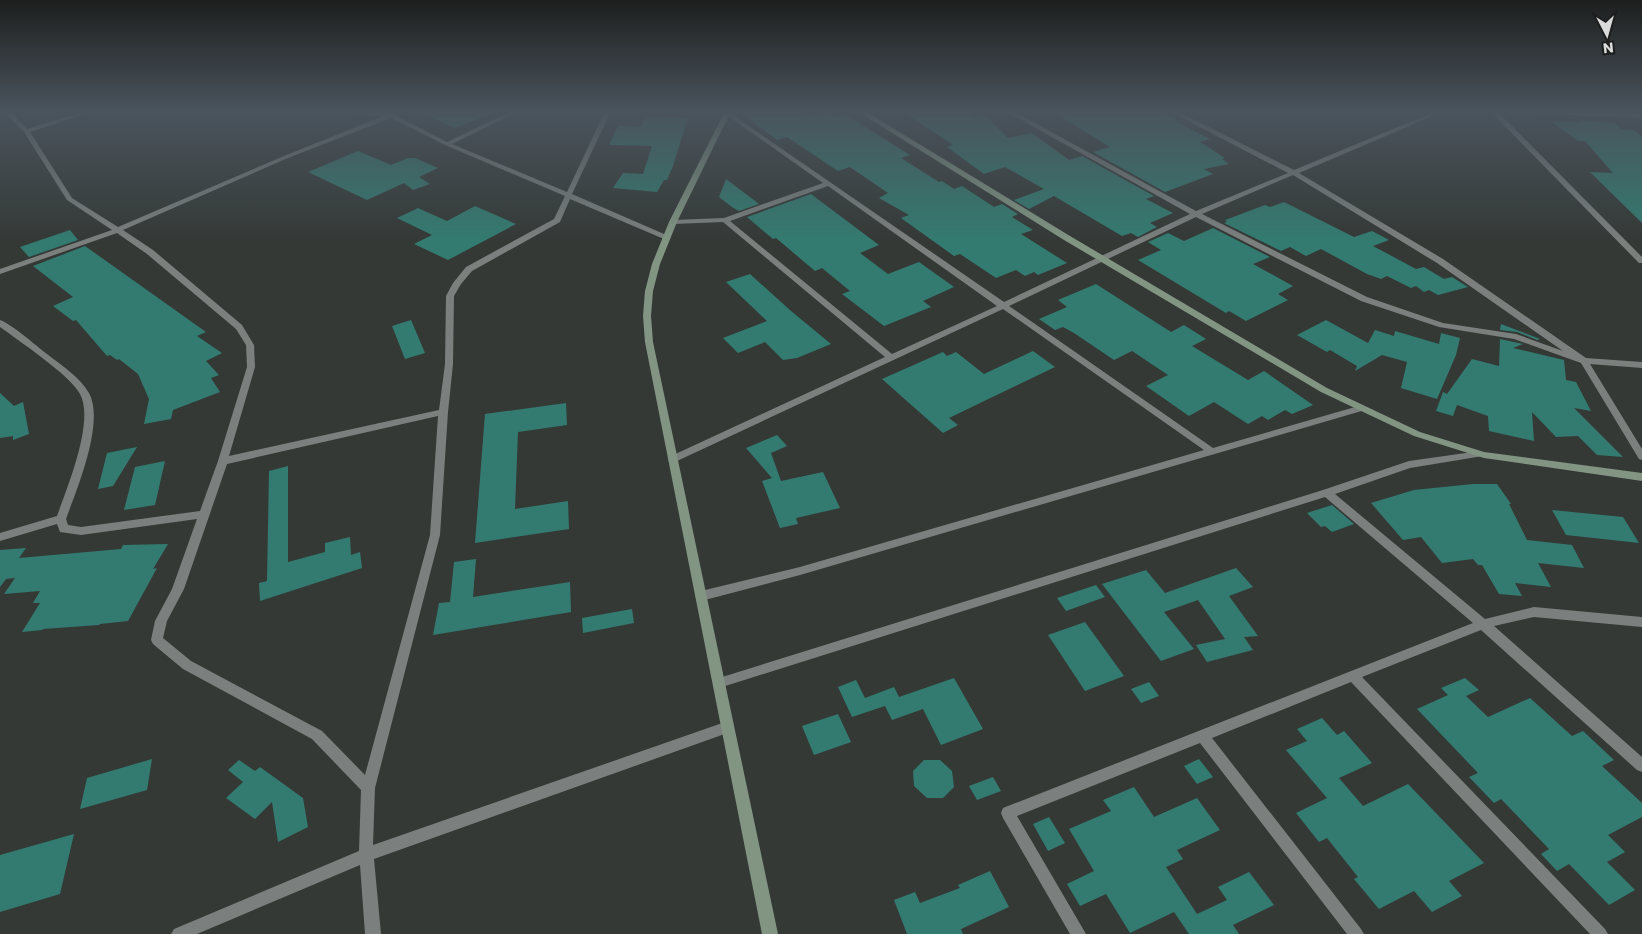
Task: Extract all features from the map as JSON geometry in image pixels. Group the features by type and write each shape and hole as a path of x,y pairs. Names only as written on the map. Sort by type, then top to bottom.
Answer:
{"street":[{"path":"41,155 69,199 150,252 239,327 250,346 251,367 223,461 178,589 161,621 158,640 187,665 317,735 368,788"},
{"path":"0,272 118,230 292,155"},
{"path":"473,155 667,237"},
{"path":"373,934 366,855 368,788 435,535 443,412 449,364 450,296 457,283 469,269 557,220 588,155"},
{"path":"707,155 673,222 656,264 649,291 647,316 649,342 770,934"},
{"path":"787,155 1210,450"},
{"path":"932,155 1324,390 1416,434 1480,454 1642,477"},
{"path":"1088,155 1196,214 1364,299 1442,325 1516,337 1584,361 1642,365"},
{"path":"1258,155 1294,173 1440,261 1584,361 1642,457"},
{"path":"673,458 892,358 1196,214 1337,155"},
{"path":"1536,155 1642,261"},
{"path":"673,222 725,220 828,184"},
{"path":"725,220 892,358"},
{"path":"0,323 73,380 84,392 89,404 84,450 61,519 64,529 81,530 205,514"},
{"path":"701,596 800,571 1210,450 1362,408"},
{"path":"223,461 443,412"},
{"path":"719,683 1327,493 1409,465 1480,454"},
{"path":"1327,493 1484,624 1642,766"},
{"path":"0,537 61,519"},
{"path":"1078,934 1008,813 1484,624 1534,612 1642,622"},
{"path":"1353,676 1600,934"},
{"path":"179,934 366,855 728,727"},
{"path":"1202,736 1356,934"}],"building":[{"path":"349,155 366,155 391,165 408,158 415,158 438,168 419,177 430,184 413,190 404,183 367,200 308,172"},
{"path":"649,155 677,155 667,180 664,180 657,192 613,188 623,173 643,174"},
{"path":"813,155 909,155 901,158 939,182 942,181 954,189 962,186 994,207 1002,204 1018,214 1012,217 1033,230 1021,234 1067,263 1038,275 1034,272 1025,276 1016,270 996,278 960,254 954,256 901,218 909,215 879,198 888,193 850,167 838,171"},
{"path":"957,155 1062,155 1069,160 1082,156 1154,196 1146,199 1173,213 1150,223 1157,227 1138,237 1131,233 1122,236 1054,196 1029,209 1014,200 1044,189 1005,167 984,174"},
{"path":"1098,155 1220,155 1229,164 1204,169 1213,174 1165,192"},
{"path":"1597,155 1642,155 1642,223 1590,172 1613,173"},
{"path":"726,179 759,204 739,211 732,207 719,197"},
{"path":"811,194 879,245 860,253 888,274 919,262 954,287 923,301 931,307 884,326 842,294 850,291 822,268 815,271 776,238 773,239 747,217"},
{"path":"1284,202 1354,237 1372,231 1389,240 1373,246 1416,269 1424,267 1444,279 1452,277 1468,287 1438,295 1429,290 1424,292 1416,286 1411,288 1387,276 1381,279 1367,274 1321,249 1306,256 1290,247 1281,251 1224,223 1227,222 1225,220 1265,205 1270,207"},
{"path":"475,206 516,224 448,260 414,244 432,235 397,218 418,208 447,221"},
{"path":"1213,228 1270,257 1253,264 1293,286 1278,294 1288,300 1246,321 1229,311 1226,313 1138,260 1161,250 1148,242 1168,233 1184,241"},
{"path":"70,230 78,240 29,257 20,247"},
{"path":"85,246 206,332 197,336 222,353 206,361 219,375 211,378 220,392 173,410 171,419 144,424 149,399 138,374 119,359 117,360 110,355 107,356 76,320 73,321 53,306 73,297 33,266"},
{"path":"750,274 831,344 797,358 783,360 765,342 738,353 723,338 767,321 726,282"},
{"path":"1096,284 1171,332 1184,325 1206,339 1192,346 1248,380 1264,371 1313,405 1292,414 1285,410 1268,420 1262,416 1248,424 1214,402 1189,416 1146,386 1168,375 1132,351 1114,360 1074,333 1063,327 1055,330 1039,319 1067,307 1058,300"},
{"path":"411,320 425,353 405,359 392,326"},
{"path":"1326,320 1368,343 1375,330 1394,336 1395,331 1439,344 1441,333 1460,338 1456,355 1437,399 1401,388 1407,362 1382,355 1355,371 1357,366 1330,350 1327,352 1297,335"},
{"path":"1501,324 1540,339 1537,340 1517,332 1500,330"},
{"path":"1500,339 1523,344 1513,348 1564,360 1566,380 1576,382 1591,411 1574,408 1623,457 1597,455 1578,436 1556,437 1532,412 1534,441 1489,431 1488,416 1457,405 1453,416 1436,411 1443,392 1447,394 1472,359 1499,366"},
{"path":"1033,351 1055,367 949,418 958,425 943,433 882,379 943,352 947,356 956,352 984,374"},
{"path":"0,393 14,406 23,402 29,434 13,440 13,436 0,438"},
{"path":"566,403 567,425 518,432 515,509 568,501 569,529 475,543 485,414"},
{"path":"777,435 787,446 771,453 781,481 823,472 840,508 796,518 798,524 780,528 762,481 772,478 746,448"},
{"path":"137,447 113,486 98,489 107,453"},
{"path":"165,461 155,505 124,510 135,467"},
{"path":"288,466 288,562 325,552 325,543 350,537 351,555 360,552 362,568 260,601 259,583 267,581 269,471"},
{"path":"1473,484 1497,484 1511,504 1509,504 1527,540 1572,545 1584,568 1538,563 1551,587 1515,583 1522,596 1499,594 1482,565 1478,565 1473,559 1442,563 1421,537 1403,540 1371,503 1414,490"},
{"path":"1332,505 1354,524 1332,532 1325,526 1321,527 1307,513"},
{"path":"1552,510 1623,517 1639,543 1566,535"},
{"path":"168,544 153,569 157,568 128,621 22,632 40,603 33,603 40,591 4,594 15,578 6,579 0,587 0,550 26,548 19,558 121,549 123,545"},
{"path":"476,559 473,597 570,582 571,612 433,635 439,603 450,602 454,562"},
{"path":"1236,568 1253,587 1229,596 1258,636 1244,637 1253,650 1207,662 1196,645 1225,639 1198,600 1164,612 1194,649 1161,661 1102,584 1146,570 1165,593"},
{"path":"1096,585 1105,597 1066,611 1057,598"},
{"path":"632,609 634,623 583,633 582,618"},
{"path":"1085,622 1124,676 1085,691 1048,635"},
{"path":"954,678 983,729 941,745 923,709 892,720 885,706 852,717 838,687 856,680 865,698 894,687 899,697"},
{"path":"1465,678 1479,690 1466,696 1488,717 1530,698 1572,736 1583,731 1614,760 1602,766 1642,803 1642,817 1608,835 1625,852 1607,862 1635,890 1609,905 1569,864 1557,871 1541,854 1549,849 1501,799 1494,803 1469,777 1478,773 1417,709 1448,695 1441,688"},
{"path":"1149,682 1159,696 1141,703 1131,689"},
{"path":"838,714 851,742 814,755 802,726"},
{"path":"1322,718 1337,735 1344,731 1372,763 1339,778 1363,806 1408,784 1484,863 1449,881 1462,896 1432,912 1414,891 1379,909 1354,879 1358,877 1327,838 1319,842 1296,813 1327,798 1286,750 1307,741 1297,729"},
{"path":"152,759 147,790 80,809 87,778"},
{"path":"1199,759 1213,777 1197,784 1184,766"},
{"path":"239,760 255,771 260,767 303,798 308,827 278,842 272,802 255,819 226,798 243,782 228,770"},
{"path":"924,760 940,760 952,771 954,787 943,798 927,798 914,786 913,771"},
{"path":"993,777 1001,791 977,800 969,786"},
{"path":"1134,787 1154,817 1197,798 1220,830 1177,850 1183,859 1166,867 1197,914 1227,900 1218,887 1249,872 1274,905 1233,925 1239,934 1189,934 1174,912 1130,933 1106,894 1080,906 1067,884 1094,871 1069,829 1111,811 1103,800"},
{"path":"1049,817 1065,843 1048,851 1033,824"},
{"path":"74,834 60,894 0,912 0,855"},
{"path":"990,871 1009,907 961,929 963,934 907,934 894,900 915,892 920,903 960,888 958,885"}]}
